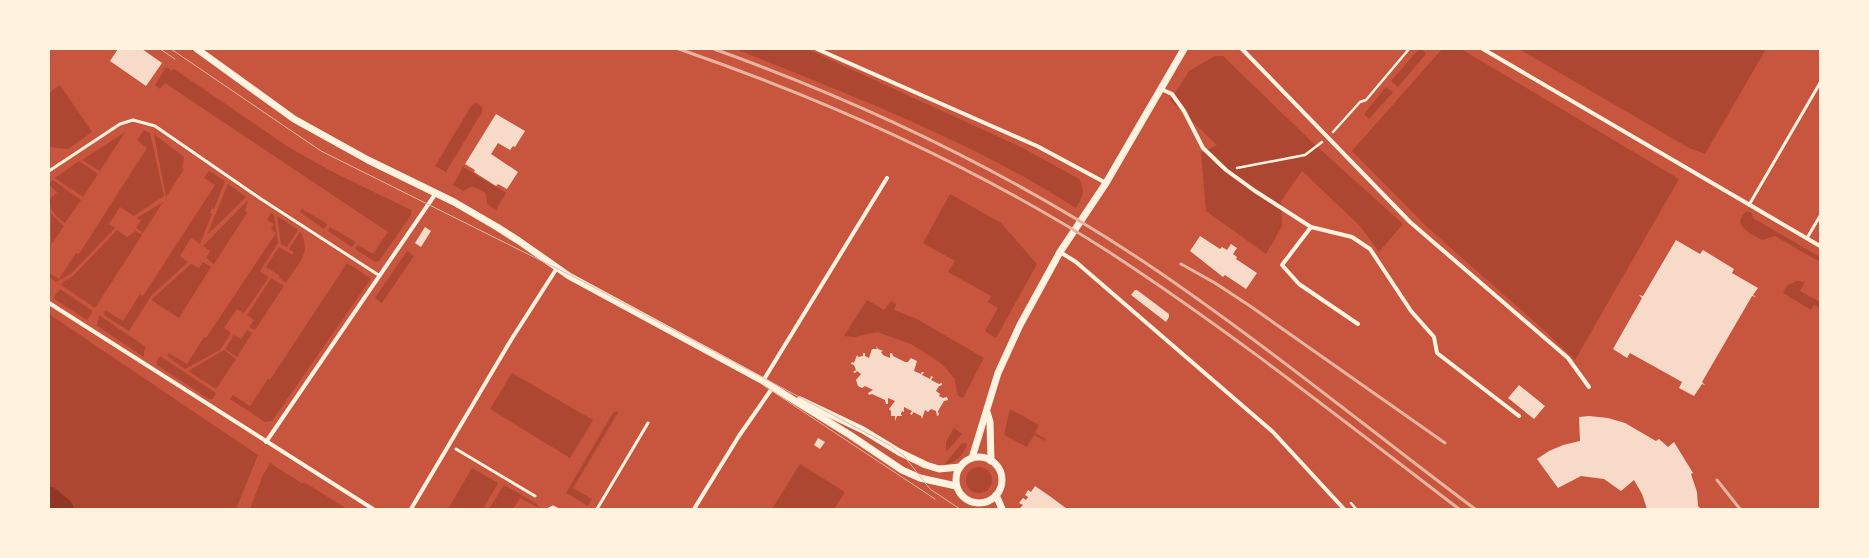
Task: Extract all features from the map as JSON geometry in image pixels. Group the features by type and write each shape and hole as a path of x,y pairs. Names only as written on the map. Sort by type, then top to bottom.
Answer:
{"street":[{"path":"197,49 294,119 368,160 436,193 508,233 581,283 763,381 906,473 920,478 956,486"},
{"path":"817,49 1037,146 1106,183"},
{"path":"972,458 985,458 991,461 999,469 1002,479 1000,488 996,495 988,501 978,503 967,500 962,496 956,486 956,476 960,467 972,458 983,421 988,412 998,373 1011,343 1060,252 1106,183 1184,49"},
{"path":"1242,49 1410,222 1568,358 1589,387"},
{"path":"1483,49 1820,246"},
{"path":"1160,89 1172,94 1184,111 1203,148 1226,170 1255,191 1311,226 1352,237 1370,249 1411,311 1434,337 1436,353 1519,416"},
{"path":"763,381 887,178"},
{"path":"266,442 436,193"},
{"path":"1311,226 1282,265 1299,284 1358,324"},
{"path":"1060,252 1076,262 1273,432 1344,509"},
{"path":"410,509 511,340 557,268"},
{"path":"49,303 373,509"},
{"path":"772,387 862,430 898,452 926,465 939,469 960,467"},
{"path":"694,509 739,436 772,387"},
{"path":"988,412 990,422 991,461"},
{"path":"996,495 1002,509"},
{"path":"978,503 984,509"}],"lane":[{"path":"1749,205 1820,82"},
{"path":"49,171 120,124 134,120 154,126 380,276"},
{"path":"1807,238 1820,216"},
{"path":"597,509 648,423"},
{"path":"456,449 535,496"},
{"path":"549,509 553,507 557,509"}],"path":[{"path":"1332,134 1360,102 1366,100 1409,49"},
{"path":"1226,170 1305,155 1322,143"}],"shaded area":[{"path":"736,49 807,49 1023,148 1079,179 1083,190 1080,201 1076,208 1036,184 952,140 866,102"},
{"path":"1419,49 1422,49 1426,54 1398,87 1391,81"},
{"path":"1442,49 1461,49 1679,179 1575,360 1545,331 1427,227 1352,151"},
{"path":"1519,49 1766,49 1705,154 1689,148"},
{"path":"1215,56 1223,56 1311,141 1403,224 1379,252 1360,226 1302,171 1281,201 1282,226 1266,254 1206,211 1201,153 1217,145 1170,100 1189,71"},
{"path":"166,67 172,71 174,69 290,148 331,171 411,210 411,215 379,261 375,262 355,249 358,245 373,254 388,232 165,83 160,89 155,85"},
{"path":"60,85 92,132 68,149 49,147 49,93"},
{"path":"1386,87 1393,92 1369,119 1364,114"},
{"path":"477,103 482,107 482,112 446,172 435,166 470,108 473,104"},
{"path":"144,130 150,133 164,196 134,216 120,207 109,224 115,228 71,274 56,282 49,277 49,273 59,279 76,253 79,254 147,148 137,140"},
{"path":"125,132 100,171 82,160"},
{"path":"154,134 184,157 182,168 184,169 166,197"},
{"path":"79,161 98,174 83,197 55,178"},
{"path":"463,167 506,193 496,210 487,204 486,193 472,186 463,191 453,185"},
{"path":"209,171 225,181 214,209 212,208 210,213 212,214 200,244 191,238 180,256 188,262 151,296 129,331 104,315 105,310 123,321 140,294 143,296 215,185 204,178"},
{"path":"53,180 81,200 65,223 54,213 49,203 49,199 57,193 49,184"},
{"path":"228,184 246,197 207,235"},
{"path":"950,194 1001,223 1037,264 996,338 985,331 998,308 988,302 991,296 948,272 955,261 923,243"},
{"path":"248,200 245,211 247,213 214,264 206,258 210,251 203,246"},
{"path":"163,202 143,233 136,228 141,220 137,218"},
{"path":"302,209 326,223 327,225 324,229 300,212"},
{"path":"1746,212 1751,212 1753,218 1820,257 1820,262 1775,236 1762,240 1748,232 1741,225 1740,221"},
{"path":"271,213 274,215 278,243 260,271 269,277 244,313 237,309 224,328 231,333 220,350 185,369 167,356 169,353 187,364 204,337 206,338 276,233 271,229 274,224 267,220"},
{"path":"51,214 64,226 51,245"},
{"path":"277,216 298,230 287,247 281,244"},
{"path":"330,227 354,241 355,243 352,247 328,231"},
{"path":"117,230 127,237 136,231 142,235 95,308 61,285 73,276"},
{"path":"300,232 304,239 304,252 299,264 286,283 279,278 280,276 266,267 279,247 292,255 294,252 289,249"},
{"path":"407,251 414,256 382,303 375,298"},
{"path":"203,262 211,267 179,318 151,300 191,264 199,268"},
{"path":"347,263 370,278 370,280 272,421 265,422 230,399 233,395 250,406 268,379 270,380"},
{"path":"271,278 284,286 255,330 249,327 254,320 247,315"},
{"path":"1797,281 1805,282 1800,291 1820,302 1820,308 1814,305 1811,310 1783,293 1788,285"},
{"path":"60,289 93,311 87,320 53,298"},
{"path":"867,300 884,310 891,301 896,304 894,310 917,319 984,358 963,398 958,396 954,378 942,364 911,344 877,332 855,337 844,336"},
{"path":"49,314 258,455 236,509 49,509"},
{"path":"99,315 146,347 144,357 97,326"},
{"path":"247,330 252,333 237,357 225,349 234,335 241,339"},
{"path":"224,350 236,359 216,389 188,371"},
{"path":"160,356 216,393 213,399 209,399 157,365 157,361"},
{"path":"512,373 593,420 570,458 490,409"},
{"path":"1010,409 1039,425 1035,433 1046,439 1045,441 1034,435 1027,447 1004,435"},
{"path":"619,411 573,488 592,499 588,506 566,493 613,413"},
{"path":"954,428 962,434 946,452 946,442"},
{"path":"962,443 967,444 961,455 952,462 944,465"},
{"path":"270,463 347,509 250,509 263,475"},
{"path":"800,464 845,492 834,509 772,509"},
{"path":"979,467 988,471 992,480 988,489 979,493 970,489 966,480 970,471"},
{"path":"472,468 498,483 483,509 448,509"},
{"path":"504,485 537,504 539,508 520,498 513,509 489,509"}],"building":[{"path":"118,49 142,49 162,63 146,86 110,61"},
{"path":"496,114 525,131 515,147 513,146 510,150 498,143 491,154 518,172 507,189 498,184 496,186 474,172 475,170 465,164"},
{"path":"425,227 431,231 421,247 415,243"},
{"path":"1200,236 1220,249 1222,247 1227,250 1231,244 1237,248 1233,254 1237,257 1236,259 1257,273 1246,289 1225,275 1223,277 1190,251"},
{"path":"1676,240 1700,254 1703,250 1734,269 1732,273 1758,288 1753,295 1756,297 1752,296 1702,382 1705,385 1702,384 1694,396 1679,388 1682,382 1630,353 1627,358 1613,349 1642,298 1639,295 1643,296"},
{"path":"1135,290 1169,314 1166,322 1131,295"},
{"path":"876,346 878,349 883,351 881,352 883,355 890,358 890,353 892,353 893,356 905,362 908,362 911,358 917,361 914,371 921,374 924,372 922,375 930,379 931,376 933,377 931,380 939,384 942,383 936,391 940,394 939,396 943,398 947,397 948,400 944,401 938,411 939,415 937,416 936,411 931,409 928,412 925,410 922,419 921,416 913,412 912,415 910,414 912,411 904,407 904,412 902,411 901,414 902,416 897,416 895,421 895,416 891,416 891,411 889,409 895,401 888,398 888,404 886,404 885,400 872,394 869,395 868,393 873,390 865,386 862,388 858,386 856,380 861,374 857,371 855,373 853,372 856,370 854,365 851,364 852,362 854,363 857,355 858,357 863,356 863,353 865,353 865,356 869,358 872,349 877,349"},
{"path":"1519,385 1545,406 1534,419 1508,398"},
{"path":"1589,416 1608,418 1625,423 1656,441 1659,439 1668,447 1674,442 1693,473 1691,474 1697,492 1698,506 1701,509 1647,509 1642,494 1634,480 1621,491 1604,479 1581,476 1558,488 1537,459 1549,451 1563,445 1580,441 1579,417"},
{"path":"818,438 825,442 820,449 814,445"},
{"path":"1035,486 1067,509 1020,508 1023,505 1019,503 1023,498 1026,500 1028,497 1025,495 1028,490 1031,492"}],"waterway":[{"path":"49,498 62,509"}],"tram line":[{"path":"160,49 175,59"},
{"path":"171,49 321,151 582,281 891,446 904,456 930,489 960,509"},
{"path":"763,385 935,499"}],"railway":[{"path":"679,49 735,69 846,113 954,164 1006,191 1058,221 1109,252 1199,313 1330,410 1459,509"},
{"path":"714,49 830,94 887,119 999,175 1053,205 1107,238 1199,300 1279,359 1475,509"},
{"path":"1181,264 1215,283 1250,306 1445,443"},
{"path":"1717,480 1740,509"}]}
